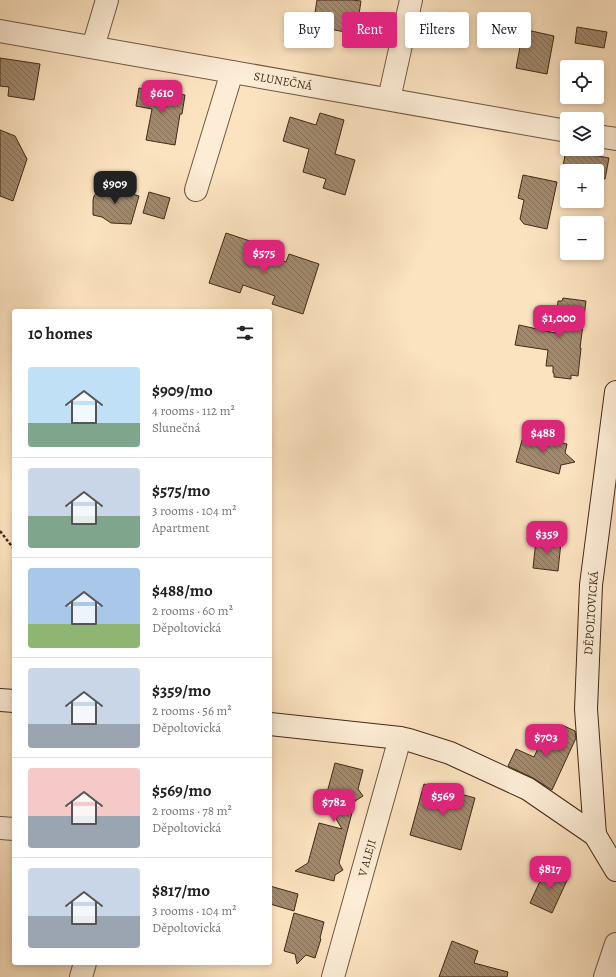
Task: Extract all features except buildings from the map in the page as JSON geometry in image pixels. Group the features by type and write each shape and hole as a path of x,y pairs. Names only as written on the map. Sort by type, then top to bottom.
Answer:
{"street":[{"path":"93,48 107,0"},
{"path":"389,99 411,0"},
{"name":"SLUNEČNÁ","path":"0,31 560,129"},
{"path":"196,190 232,72"},
{"path":"604,137 616,139"},
{"name":"DĚPOLTOVICKÁ","path":"595,835 586,709 592,585 609,505 616,392"},
{"path":"0,700 12,701"},
{"name":"DĚPOLTOVICKÁ","path":"272,724 400,738 450,753 528,789 595,835 616,870"},
{"name":"V ALEJI","path":"334,977 400,738"},
{"path":"0,828 12,829"},
{"path":"605,977 616,944"},
{"path":"81,977 84,965"}],"path":[{"path":"0,531 12,546"}]}
